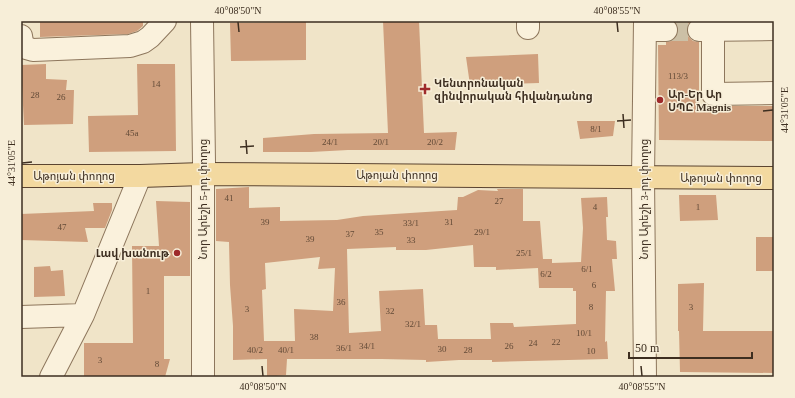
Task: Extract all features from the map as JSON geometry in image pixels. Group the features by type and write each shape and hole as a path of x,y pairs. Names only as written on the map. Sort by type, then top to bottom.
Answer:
{"main road":[{"name":"Աթոյան փողոց","path":"21,176 140,176 203,174 774,178"}],"street":[{"path":"21,36 22,42 26,48 33,50 130,46 143,42 150,37 165,21"},
{"name":"Նոր Արեշի 5-րդ փողոց","path":"202,21 204,163 203,377"},
{"path":"644,25 666,30"},
{"name":"Նոր Արեշի 3-րդ փողոց","path":"644,25 643,177 645,377"},
{"path":"774,29 708,27 713,94 774,93"},
{"path":"51,377 83,315 140,176"},
{"path":"21,317 83,315"}],"building":[{"path":"40,21 143,21 143,26 137,31 128,34 40,37"},
{"path":"383,21 419,21 424,133 457,132 455,150 263,152 263,138 314,134 388,133"},
{"path":"674,21 691,21 688,24 688,36 693,41 699,42 699,106 774,106 774,141 659,140 658,45 666,45 666,42 672,41 677,37 677,24"},
{"path":"306,22 306,60 231,61 230,23"},
{"path":"538,54 539,83 470,85 466,57"},
{"path":"46,64 46,79 67,80 66,90 74,90 73,124 24,125 21,65"},
{"path":"137,64 175,64 176,151 89,152 88,116 138,115"},
{"path":"577,121 615,121 613,136 580,139"},
{"path":"249,187 249,208 280,207 280,221 337,220 363,216 457,210 458,197 463,197 478,190 498,191 497,189 523,189 523,221 540,221 543,259 552,259 552,263 581,262 583,228 581,198 607,197 607,240 616,241 617,259 612,259 615,291 606,291 605,342 607,341 608,359 492,362 492,360 459,360 426,362 426,360 382,359 287,359 286,375 267,377 267,359 233,360 229,242 216,241 216,189","holes":["473,245 474,267 496,267 496,270 538,268 539,288 573,288 573,291 576,291 576,324 514,327 513,323 490,323 491,339 438,339 437,325 425,325 423,289 379,291 381,331 349,333 347,249 396,247 396,250 426,250","320,257 318,269 335,268 333,311 294,309 295,341 264,341 262,290 266,289 265,263"]},
{"path":"679,195 716,195 718,220 680,221"},
{"path":"156,201 190,202 190,276 164,276 164,359 170,359 165,377 84,377 84,343 133,343 132,246 159,246"},
{"path":"93,203 112,203 112,210 105,228 85,228 88,242 21,240 21,214 94,211"},
{"path":"756,237 774,237 774,271 756,271"},
{"path":"50,266 51,271 63,270 65,296 34,297 34,267"},
{"path":"704,283 703,331 774,331 774,373 680,372 678,284"}],"tunnel":[{"path":"666,30 699,30"}],"place":[{"name":"Կենտրոնական զինվորական հիվանդանոց","path":"425,89"},
{"name":"Ար-Եր Ար ՍՊԸ Magnis","path":"660,100"},
{"name":"Լավ խանութ","path":"177,253"}]}
